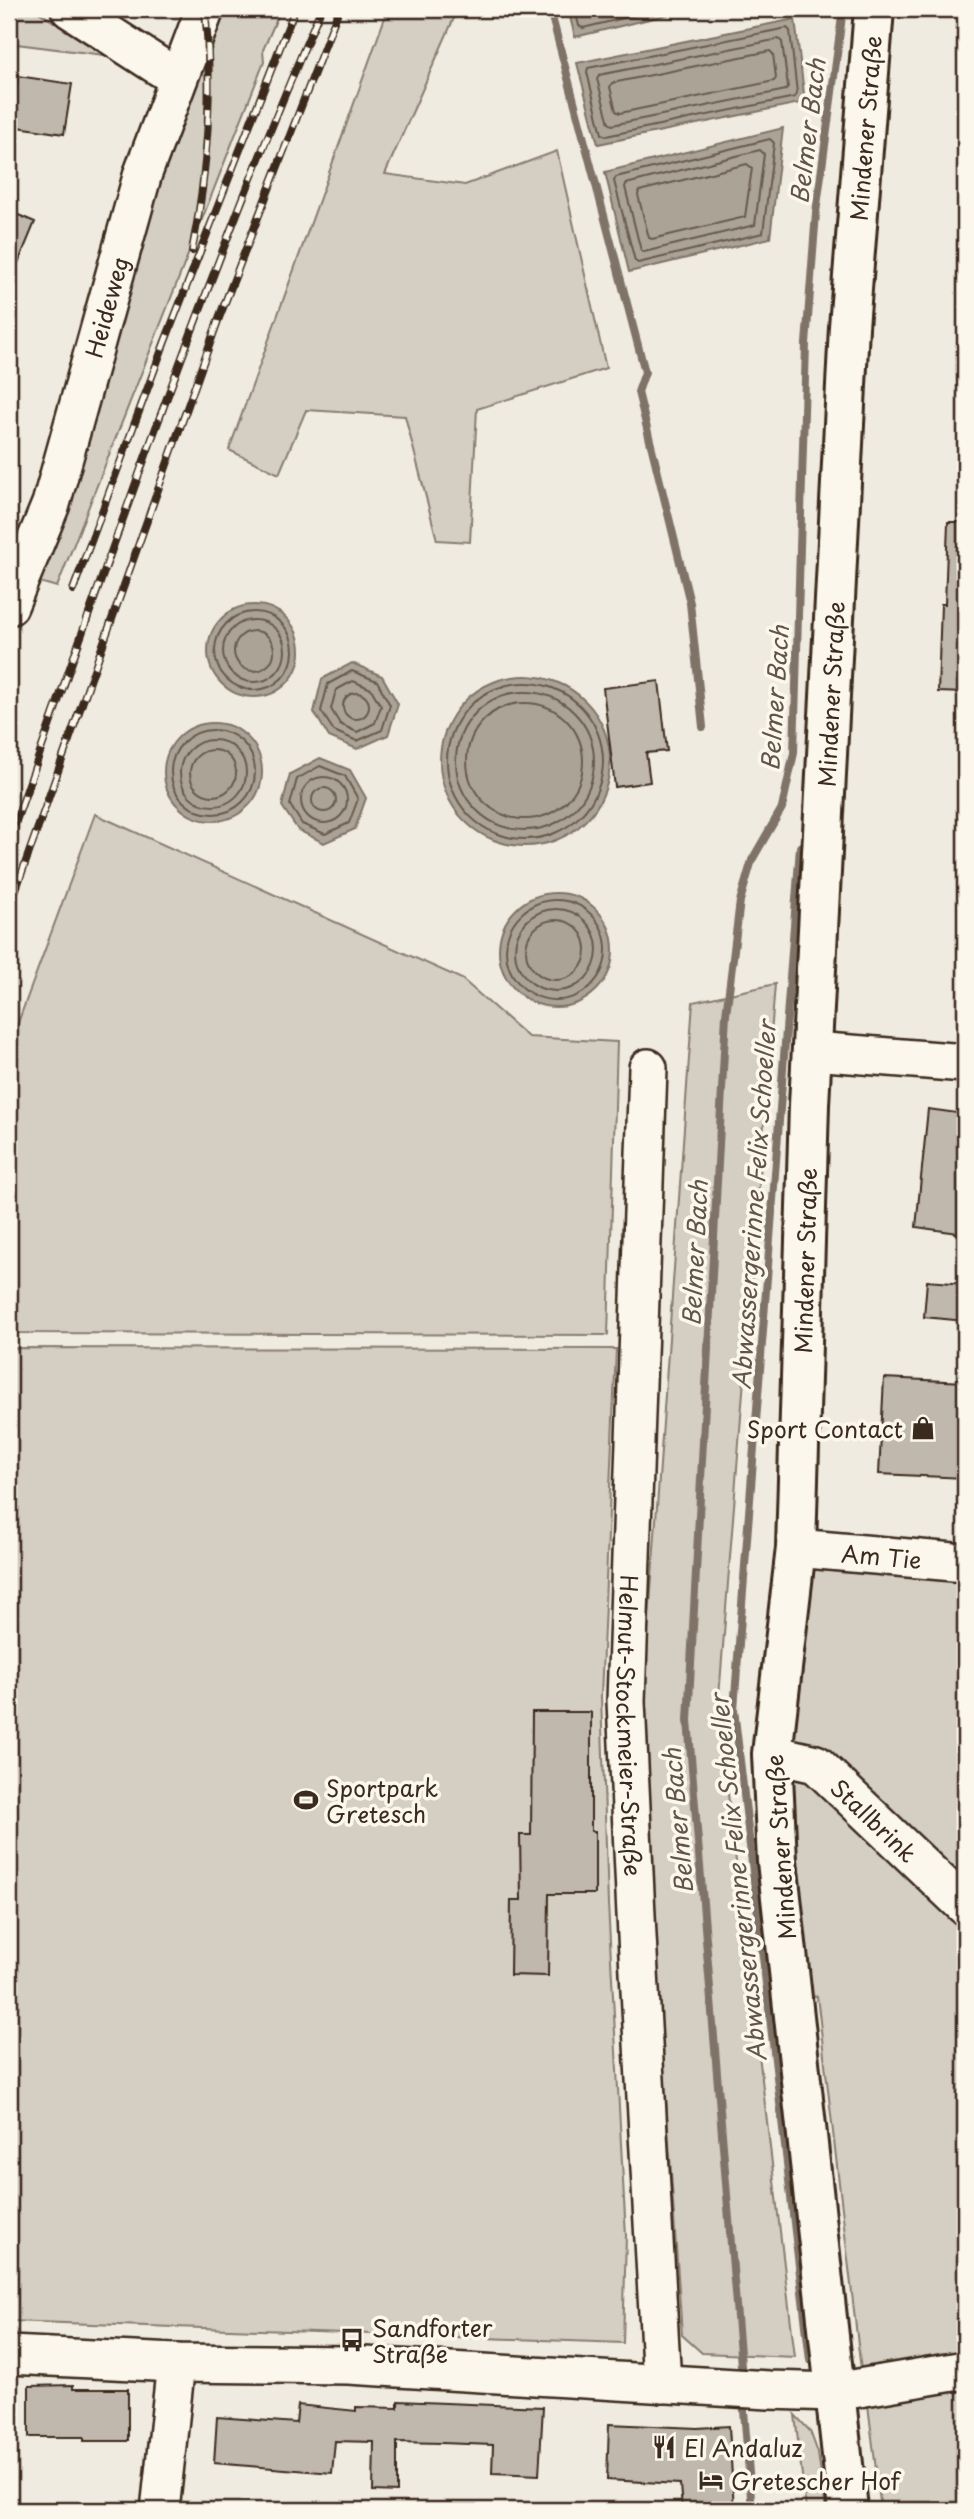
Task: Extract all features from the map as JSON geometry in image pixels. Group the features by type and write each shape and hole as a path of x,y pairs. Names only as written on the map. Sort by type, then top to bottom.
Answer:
{"main road":[{"name":"Mindener Straße","path":"848,2510 776,1861 772,1754 796,1548 809,1105 849,327 874,9"}],"street":[{"path":"70,9 177,78"},
{"name":"Heideweg","path":"9,606 51,504 143,173 205,9"},
{"path":"813,1051 965,1063"},
{"name":"Helmut-Stockmeier-Straße","path":"648,1068 626,1701 636,1936 662,2384"},
{"name":"Am Tie","path":"796,1548 965,1563"},
{"name":"Stallbrink","path":"772,1754 816,1764 965,1906"},
{"path":"9,2355 176,2363 348,2365 835,2392 965,2370"},
{"path":"160,2510 176,2363"}],"shaded area":[{"path":"9,9 34,9 104,55 9,43"},
{"path":"220,9 281,9 263,50 264,62 57,587 36,581 158,175"},
{"path":"388,9 458,9 385,174 465,185 557,151 606,368 477,409 470,542 437,540 405,416 306,410 279,474 229,450"},
{"path":"95,814 462,979 528,1037 617,1042 608,1335 9,1333 9,1047"},
{"path":"775,984 718,1710 795,2357 702,2353 682,2335 647,1818 644,1689 693,1002"},
{"name":"Sportpark Gretesch","path":"9,1348 616,1349 601,1696 608,1904 626,2236 623,2343 9,2321"},
{"path":"796,1548 965,1563 965,2355 861,2370 817,1996 791,1997 777,1861"},
{"path":"965,2386 965,2510 881,2510 868,2405"},
{"path":"795,2415 810,2431 818,2453 826,2510 806,2510"}],"water":[{"path":"568,9 691,9 575,37"},
{"path":"795,19 805,102 598,144 577,63"},
{"path":"783,128 770,238 629,272 605,172"},
{"path":"245,605 263,605 280,612 293,625 300,642 300,660 293,677 280,690 263,697 245,697 228,690 215,677 208,660 208,642 215,625 228,612"},
{"path":"352,663 382,676 398,704 388,735 357,749 329,737 314,712 322,679"},
{"path":"525,676 557,683 585,701 603,729 610,761 603,793 585,821 557,839 525,846 493,839 465,821 447,793 440,761 447,729 465,701 493,683"},
{"path":"213,723 232,727 248,737 258,753 262,772 258,791 248,807 232,817 213,821 194,817 178,807 168,791 164,772 168,753 178,737 194,727"},
{"path":"320,758 350,770 366,798 355,829 324,843 298,830 282,806 290,774"},
{"path":"556,893 578,898 596,910 608,928 613,950 608,972 596,990 578,1002 556,1007 534,1002 516,990 504,972 499,950 504,928 516,910 534,898"}],"building":[{"path":"18,76 72,84 64,134 11,126"},
{"path":"9,211 35,222 9,285"},
{"path":"948,522 965,522 965,693 938,692 941,604 945,604"},
{"path":"659,681 667,751 646,753 650,782 615,787 603,688"},
{"path":"928,1109 965,1114 965,1234 916,1227"},
{"path":"927,1281 965,1284 965,1321 924,1317"},
{"name":"Sport Contact","path":"884,1378 965,1382 965,1478 879,1474"},
{"path":"532,1712 591,1712 591,1831 595,1831 595,1894 549,1894 548,1976 510,1975 511,1900 521,1900 520,1835 531,1835"},
{"path":"73,2385 73,2389 128,2389 128,2441 84,2441 84,2437 29,2437 29,2386"},
{"path":"398,2401 543,2407 539,2475 492,2473 493,2445 441,2443 397,2442 397,2492 373,2491 374,2442 335,2441 332,2473 214,2463 217,2417 296,2423 298,2405 356,2411 356,2407 398,2408"},
{"path":"609,2424 697,2428 729,2426 734,2510 682,2510 680,2484 607,2480"}],"waterway":[{"path":"560,9 552,17 645,372 638,392 690,603 703,727"},
{"name":"Belmer Bach","path":"742,2378 688,1720 726,1015 740,901 752,860 782,808 794,753 806,344 816,213 843,9"},
{"name":"Abwassergerinne Felix Schoeller","path":"800,847 734,1709 810,2360"},
{"name":"Belmer Bach","path":"743,2398 752,2510"}],"railway":[{"path":"192,251 202,190 209,100 205,9"},
{"path":"73,590 164,344 295,9"},
{"path":"9,841 197,318 321,9"},
{"path":"9,909 219,318 339,9"}],"place":[{"name":"Sport Contact","path":"923,1428"},
{"name":"Sportpark Gretesch","path":"306,1800"},
{"name":"Sandforter Straße","path":"352,2340"},
{"name":"El Andaluz","path":"664,2447"},
{"name":"Gretescher Hof","path":"711,2480"}]}
